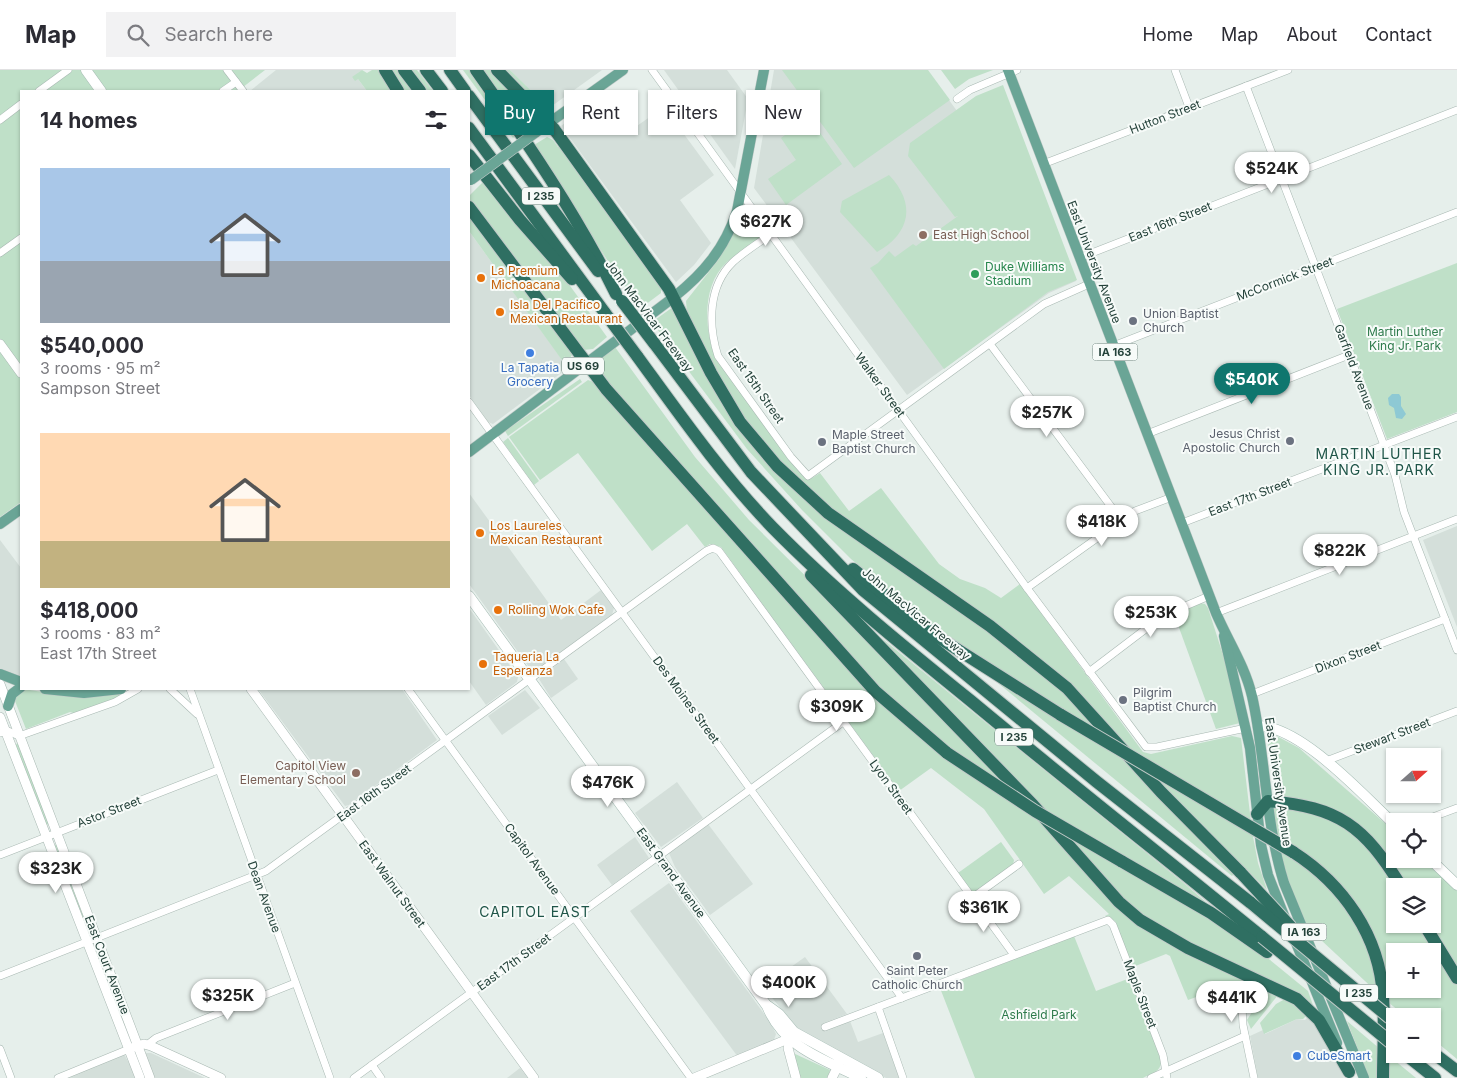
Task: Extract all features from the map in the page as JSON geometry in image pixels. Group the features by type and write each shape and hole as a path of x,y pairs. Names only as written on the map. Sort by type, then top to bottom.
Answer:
{"highway":[{"path":"386,70 397,90"},
{"path":"404,70 419,90"},
{"path":"426,70 441,90"},
{"path":"450,70 464,90"},
{"path":"476,70 584,233 619,297"},
{"path":"497,70 517,90"},
{"name":"John MacVicar Freeway","path":"470,97 558,219 654,343 725,441 789,513 863,590 1097,782 1251,903 1386,1015"},
{"name":"I 235","path":"470,129 706,450 774,528 824,577 892,636 1386,1039"},
{"path":"554,130 674,297 711,373 740,422 760,448 793,482 828,513 990,626 1067,688 1160,792 1241,873 1328,968"},
{"path":"470,156 562,269 605,313"},
{"path":"470,208 585,364 875,692 947,753 1003,791 1211,913 1351,1011"},
{"path":"789,513 932,634 1062,715 1293,852 1314,866 1336,886 1367,934 1378,966 1383,997 1383,1078"},
{"path":"774,528 795,559 1033,805 1119,902 1140,920 1180,944 1297,1000 1319,1020 1351,1075"},
{"path":"1257,814 1268,801 1309,806 1337,817 1372,844 1395,878"},
{"path":"1430,933 1457,978"},
{"path":"1441,1059 1457,1072"},
{"path":"1416,1063 1435,1078"}],"main road":[{"path":"86,70 100,90"},
{"path":"554,119 624,70"},
{"name":"US 69","path":"470,451 674,297 698,277 716,256 732,226 741,194 764,70"},
{"name":"East University Avenue","path":"1011,71 1042,164 1209,596 1223,630 1238,654 1252,694 1273,843 1284,883 1364,1078"},
{"path":"470,181 532,135"},
{"path":"0,524 20,510"},
{"name":"East Grand Avenue","path":"470,597 767,1006 779,1014 791,1036"},
{"name":"East University Avenue","path":"1223,630 1227,656 1246,728 1261,845 1273,890 1351,1075"},
{"path":"0,674 20,682"},
{"path":"1233,676 1245,699 1251,724 1268,726 1301,742 1386,817"},
{"path":"8,706 12,694 20,688"},
{"path":"52,690 76,693 110,690"},
{"path":"1439,868 1457,885"},
{"path":"791,1036 836,1055 878,1078"},
{"path":"791,1036 838,1066 861,1078"}],"street":[{"path":"40,90 68,70"},
{"path":"227,70 241,90"},
{"name":"Walker Street","path":"652,70 1027,588 1146,747 1246,728"},
{"path":"1175,70 1189,108"},
{"name":"Hutton Street","path":"1042,164 1288,70"},
{"path":"957,99 970,90 1011,71"},
{"path":"224,90 236,82"},
{"name":"Garfield Avenue","path":"1246,86 1384,446 1413,536 1457,650"},
{"path":"0,120 20,105"},
{"name":"East 16th Street","path":"1079,258 1457,110"},
{"name":"McCormick Street","path":"1113,346 1457,212"},
{"path":"732,226 742,218 755,219 761,222"},
{"name":"East 15th Street","path":"770,235 734,261 724,273 716,288 712,312 713,339 718,356 791,457 808,476 898,411"},
{"path":"0,253 20,239"},
{"path":"898,411 1044,304 1089,284"},
{"path":"0,344 20,372"},
{"path":"990,344 1121,520"},
{"path":"1147,434 1349,356"},
{"name":"Des Moines Street","path":"470,403 902,998"},
{"name":"East 17th Street","path":"1182,523 1457,417"},
{"path":"1027,588 1135,511 1172,497"},
{"path":"1216,613 1457,518"},
{"name":"East 16th Street","path":"0,976 256,876 343,816 706,551 713,548"},
{"name":"Lyon Street","path":"713,548 719,551 1014,955"},
{"path":"1089,672 1164,615 1209,596"},
{"name":"Dixon Street","path":"1252,694 1445,619"},
{"name":"East Court Avenue","path":"0,684 56,833 92,940"},
{"path":"3,732 19,736 115,702 136,690"},
{"name":"Dean Avenue","path":"171,690 199,716"},
{"name":"Dean Avenue","path":"190,690 330,1078"},
{"name":"East Walnut Street","path":"252,690 534,1078"},
{"name":"Capitol Avenue","path":"409,690 692,1078"},
{"name":"Stewart Street","path":"1326,762 1457,711"},
{"name":"East Court Avenue","path":"0,717 3,732 150,1078"},
{"name":"East 17th Street","path":"354,1078 843,722"},
{"name":"Astor Street","path":"0,855 218,770"},
{"path":"1441,814 1457,808"},
{"path":"972,898 1019,864"},
{"name":"Maple Street","path":"1014,955 1108,920 1113,924 1163,1055 1166,1074"},
{"path":"825,1027 1014,955"},
{"path":"58,1078 295,983"},
{"path":"1242,1006 1245,1036 1254,1078"},
{"path":"878,1007 903,1078"},
{"path":"692,1078 791,1036"},
{"path":"791,1036 788,1048 796,1078"},
{"path":"1151,1078 1166,1074 1245,1036"},
{"path":"138,1046 220,1078"},
{"name":"East Court Avenue","path":"138,1046 140,1078"},
{"path":"0,1049 11,1078"},
{"path":"832,1078 838,1066 836,1055"},
{"path":"372,1065 381,1078"}],"shaded area":[{"path":"276,70 362,70 352,78 358,79 366,90 251,90"},
{"path":"510,70 602,70 574,90 564,90 564,97 554,104 554,90 531,90"},
{"path":"664,70 727,70 746,96 746,110 735,169 711,135 736,135 736,90 678,90"},
{"name":"East High School","path":"774,70 927,70 957,111 1002,86 1076,281 1049,293 907,395 754,188 763,135 820,135 820,90 771,90"},
{"path":"648,118 648,135 685,135 714,175 680,200 711,243 694,265 676,282 568,135 638,135 638,125"},
{"path":"470,232 568,368 493,424 488,422 470,396"},
{"path":"470,494 561,620 601,590 614,608 612,615 534,671 531,670 470,585"},
{"path":"1457,526 1457,627 1423,540"},
{"path":"0,540 20,567 20,676 0,668"},
{"path":"470,609 518,677 517,682 486,705 470,682"},
{"path":"564,659 578,679 551,698 539,679"},
{"name":"Capitol View Elementary School","path":"259,690 403,690 437,740 349,805 345,806"},
{"path":"525,690 540,708 502,735 488,716"},
{"path":"677,782 703,818 661,847 635,813"},
{"path":"708,824 753,884 710,915 675,867 669,853"},
{"path":"635,837 649,858 612,885 597,865"},
{"path":"669,883 770,1022 776,1034 774,1040 738,1057 630,911"},
{"path":"805,957 847,1014 824,1023 826,1030 850,1021 858,1042 883,1033 899,1078 886,1078 799,1030 763,987"},
{"path":"1310,1015 1328,1041 1344,1078 1258,1078 1250,1036 1263,1030 1265,1034 1297,1019 1305,1020"},
{"path":"145,1053 151,1053 205,1078 153,1078"},
{"path":"124,1054 137,1078 66,1078"},
{"path":"520,1068 528,1078 507,1078"}],"green space":[{"path":"0,70 265,70 239,90 20,90 20,503 0,517"},
{"path":"362,70 367,73 372,70 381,70 393,90 366,90 358,79 355,81 352,77"},
{"path":"391,70 399,70 414,90 402,90"},
{"path":"409,70 417,70 432,90 424,90"},
{"path":"463,70 472,70 486,90 485,100"},
{"path":"481,70 492,70 511,90 495,90"},
{"path":"503,70 510,70 531,90 523,90"},
{"path":"782,70 928,70 950,100 854,168 820,122 820,90 797,90"},
{"path":"941,70 993,70 969,79 955,89"},
{"name":"Duke Williams Stadium","path":"1003,85 1077,280 1048,292 944,369 870,268 878,263 889,251 895,257 913,244 916,246 958,216 955,217 908,156 910,143 976,96"},
{"path":"820,133 842,164 786,205 768,179 796,160 781,138 785,135 820,135"},
{"path":"547,137 553,140 558,147 561,146 661,287 661,293 641,308 611,266 534,145"},
{"path":"889,175 903,196 906,217 903,227 897,236 877,252 840,212 842,201"},
{"path":"484,181 568,283 607,337 593,349 583,350 470,201 470,195"},
{"path":"470,215 573,354 568,360 564,356 567,361 564,363 470,232"},
{"path":"743,221 754,221 764,233 727,262 713,282 709,294 707,320 711,345 715,357 803,476 812,478 820,473 849,511 881,488 939,564 960,579 985,588 1001,598 1020,584 1143,752 1151,754 1232,736 1241,738 1251,822 1131,751 1069,683 1017,639 829,508 777,458 744,418 718,375 687,313 686,301 719,259 735,227"},
{"name":"Martin Luther King Jr. Park","path":"1457,263 1457,412 1387,439 1337,309"},
{"path":"673,307 764,457 999,636 1059,685 1108,738 958,646 851,559 802,510 747,449 652,322"},
{"path":"615,347 695,457 749,520 854,624 1022,798 936,738 879,688 603,380 598,369 603,356"},
{"path":"580,379 582,382 508,436 505,431"},
{"path":"588,380 593,382 860,680 1041,819 1114,902 1278,995 1251,1029 1247,1020 1252,1012 1253,1002 1246,996 1238,995 1231,1003 1224,987 1188,1000 1170,956 1166,954 1133,967 1115,921 1105,916 1109,914 1069,876 1044,894 984,809 931,768 899,791 721,547 710,544 705,547 687,524 652,551 578,453 540,480 509,437"},
{"path":"508,438 539,481 534,485 503,442"},
{"path":"1200,603 1205,604 1208,608 1233,686 1240,723 1216,729 1174,614"},
{"path":"879,636 1186,885 1214,909 1046,813"},
{"path":"993,679 1125,757 1236,872 1232,876"},
{"path":"22,690 30,690 76,697 128,693 76,714 70,712 26,729 15,701 17,693"},
{"path":"1273,734 1299,748 1386,824 1386,854 1369,835 1345,815 1315,802 1289,797 1275,791 1268,747 1270,735"},
{"path":"19,743 49,824 46,825 15,745"},
{"path":"1147,770 1252,831 1258,863 1267,890"},
{"path":"1273,805 1312,811 1360,837 1389,878 1386,878 1386,933 1425,933 1432,943 1386,943 1386,995 1366,923 1276,837"},
{"path":"1064,832 1253,946 1308,991 1314,1008 1204,951 1140,914 1118,894"},
{"path":"1001,842 1014,860 1013,865 976,891 971,891 958,873"},
{"path":"57,844 90,929 86,931 53,846"},
{"path":"1278,848 1305,864 1342,900 1370,952 1380,995 1306,926 1286,875"},
{"path":"1396,868 1433,868 1457,891 1457,970 1434,933 1441,933 1441,878 1402,878"},
{"name":"Ashfield Park","path":"1074,936 1096,991 1130,978 1160,1057 1159,1068 1154,1073 1143,1078 975,1078 940,988"},
{"path":"98,950 127,1026 124,1027 94,951"},
{"path":"1441,959 1457,985 1457,1059 1441,1046 1441,1008 1395,1008 1388,1002 1387,998 1441,998"},
{"path":"1285,999 1308,1014 1303,1019 1297,1019 1264,1034 1260,1023 1276,1004"},
{"path":"1347,1021 1380,1049 1380,1078 1369,1078"},
{"path":"793,1053 830,1070 828,1078 799,1078"},
{"path":"1388,1063 1398,1063 1416,1078 1388,1078"}],"water":[{"path":"1392,394 1399,394 1401,397 1401,406 1406,414 1402,419 1396,418 1394,408 1389,405 1388,398"}],"place":[{"name":"East High School","path":"923,235"},
{"name":"Duke Williams Stadium","path":"975,274"},
{"name":"La Premium Michoacana","path":"481,278"},
{"name":"Isla Del Pacifico Mexican Restaurant","path":"500,312"},
{"name":"Union Baptist Church","path":"1133,321"},
{"name":"La Tapatia Grocery","path":"530,353"},
{"name":"Jesus Christ Apostolic Church","path":"1290,441"},
{"name":"Maple Street Baptist Church","path":"822,442"},
{"name":"Los Laureles Mexican Restaurant","path":"480,533"},
{"name":"Rolling Wok Cafe","path":"498,610"},
{"name":"Taqueria La Esperanza","path":"483,664"},
{"name":"Pilgrim Baptist Church","path":"1123,700"},
{"name":"Capitol View Elementary School","path":"356,773"},
{"name":"Saint Peter Catholic Church","path":"917,956"},
{"name":"CubeSmart","path":"1297,1056"}],"district":[{"name":"MARTIN LUTHER KING JR. PARK","path":"1379,462"},
{"name":"CAPITOL EAST","path":"535,912"}]}
